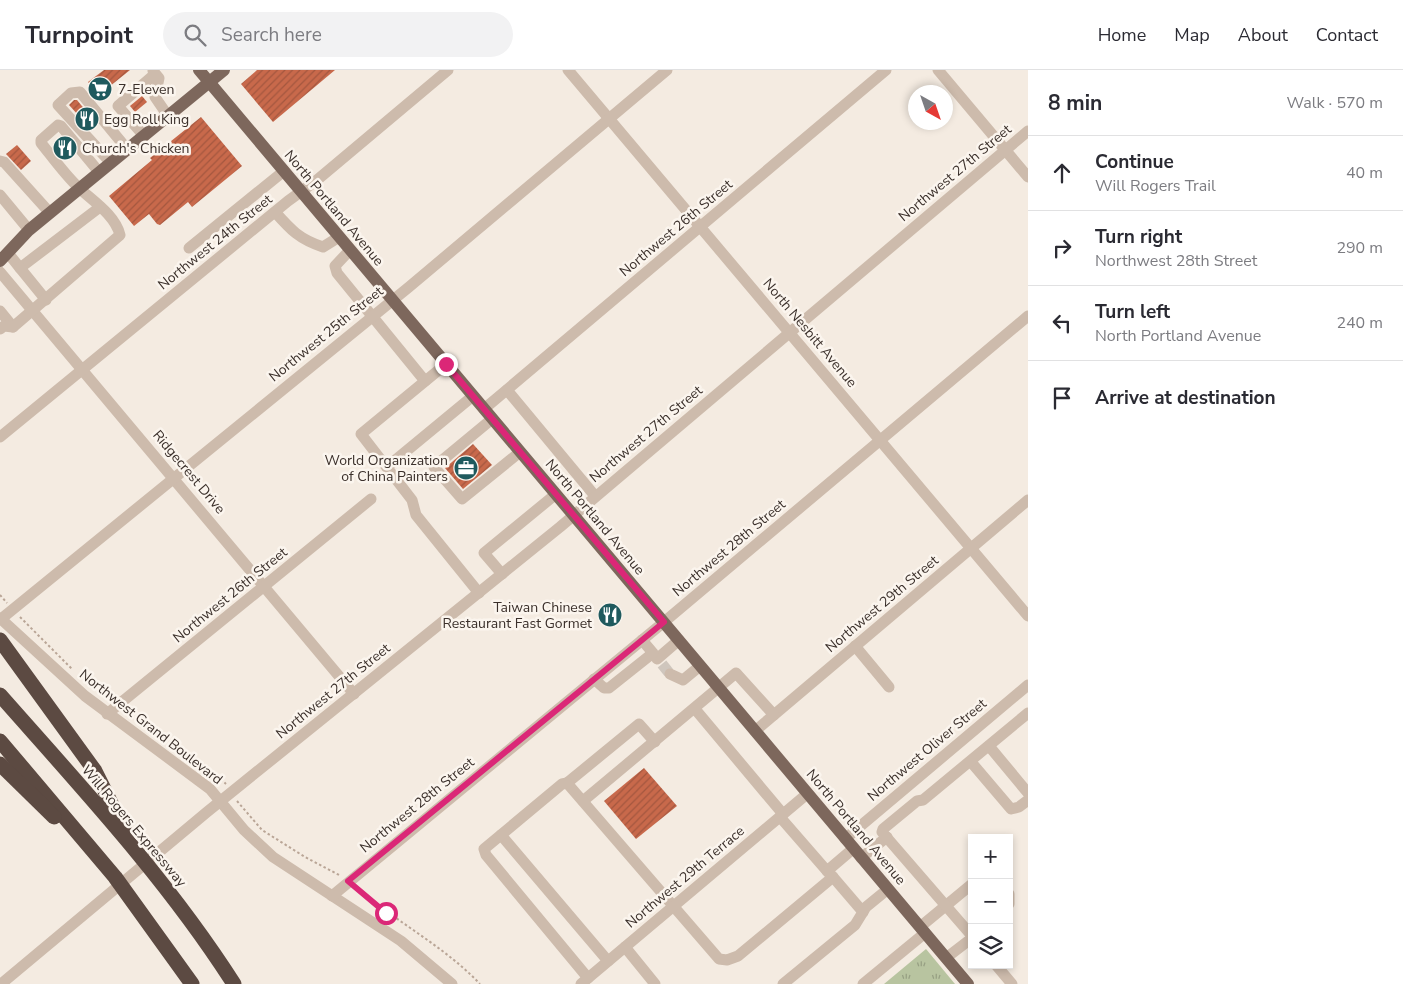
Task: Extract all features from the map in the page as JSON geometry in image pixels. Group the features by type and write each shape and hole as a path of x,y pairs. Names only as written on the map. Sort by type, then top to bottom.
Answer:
{"highway":[{"path":"0,640 94,771 136,850"},
{"name":"Will Rogers Expressway","path":"0,694 136,850 197,929 234,984"},
{"path":"0,741 115,877 192,984"},
{"path":"0,764 115,877"}],"main road":[{"name":"North Portland Avenue","path":"199,70 968,984"},
{"path":"3,253 224,70"}],"street":[{"name":"Northwest 24th Street","path":"0,437 448,70"},
{"name":"North Nesbitt Avenue","path":"568,70 1028,616"},
{"name":"Northwest 25th Street","path":"1,618 392,300 667,70"},
{"name":"Northwest 26th Street","path":"520,452 462,499 434,466 488,414 507,390 886,70"},
{"path":"938,70 1028,177"},
{"path":"144,136 118,106 154,72 159,78 155,97 168,116"},
{"path":"111,163 89,138 84,136 58,105 71,93 80,92 127,149"},
{"path":"0,329 4,326 13,326 46,300 120,235 115,224 80,189 41,143 41,140 58,125 61,126 99,172"},
{"name":"Northwest 27th Street","path":"1,984 221,801 502,574 1028,131"},
{"path":"0,161 4,162 50,213"},
{"path":"190,248 284,171"},
{"path":"2,203 29,230"},
{"path":"20,268 100,207"},
{"path":"275,212 294,234 309,242 323,247 339,237"},
{"path":"350,250 335,266 337,273 424,381"},
{"path":"3,253 20,268 46,300"},
{"name":"Ridgecrest Drive","path":"0,272 4,287 32,311 83,369 354,694"},
{"path":"0,311 13,326"},
{"name":"Northwest 28th Street","path":"332,896 664,622 1028,316"},
{"path":"446,364 360,434 412,500 416,515 479,593"},
{"path":"507,390 595,496"},
{"path":"387,467 473,396"},
{"path":"502,574 484,554 556,494"},
{"name":"Northwest 26th Street","path":"107,714 371,499"},
{"name":"Northwest 29th Street","path":"755,731 1028,500"},
{"name":"Northwest Grand Boulevard","path":"1,618 50,665 107,714 210,790 221,801 237,823 273,857 401,941 452,984"},
{"path":"642,640 657,659"},
{"path":"594,679 604,688 609,688 628,673 657,659 679,640"},
{"path":"855,646 889,687"},
{"path":"619,658 628,673"},
{"path":"670,674 683,680 700,666"},
{"path":"583,801 720,689 736,673 774,715"},
{"name":"Northwest Oliver Street","path":"853,848 872,816 1028,685"},
{"path":"695,709 781,816 863,912"},
{"path":"568,783 719,959 727,960 738,956 830,874 853,848 885,833 917,801 923,800 971,762 1028,713"},
{"path":"585,981 486,855 484,849 562,784 568,783 639,724 655,742"},
{"path":"966,737 985,750 1028,793"},
{"path":"971,762 1011,809 1020,808 1028,800"},
{"path":"906,787 917,801"},
{"name":"Northwest 29th Terrace","path":"585,981 807,794"},
{"path":"872,816 968,932"},
{"path":"501,835 608,961"},
{"path":"863,984 968,887"},
{"path":"783,984 855,925 866,907 888,889"},
{"path":"946,958 968,940"},
{"path":"625,947 656,984"},
{"path":"999,969 1012,984"}],"path":[{"path":"0,595 4,600"},
{"path":"20,618 77,674"},
{"path":"239,803 262,830 348,881 379,908 453,959 480,984"}],"green space":[{"path":"926,949 955,984 884,984"}],"building":[{"name":"7-Eleven","path":"104,70 130,70 99,95 88,82"},
{"path":"257,70 335,70 273,122 241,84"},
{"name":"7-Eleven","path":"142,96 147,102 135,112 130,106"},
{"path":"74,100 77,100 95,122 89,127 69,105"},
{"path":"201,117 242,166 192,207 188,202 160,225 149,214 134,226 109,196 152,160 150,158"},
{"name":"Church's Chicken","path":"62,139 73,152 64,160 53,146"},
{"path":"17,145 31,161 21,170 6,154"},
{"name":"World Organization of China Painters","path":"473,444 492,465 463,489 445,468"},
{"path":"644,768 677,806 636,839 604,801"}],"tunnel":[{"path":"662,664 670,674"}],"place":[{"name":"7-Eleven","path":"100,89"},
{"name":"Egg Roll King","path":"87,119"},
{"name":"Church's Chicken","path":"65,148"},
{"name":"World Organization of China Painters","path":"466,468"},
{"name":"Taiwan Chinese Restaurant Fast Gormet","path":"610,615"}],"route":[{"path":"386,913 348,881 664,622 446,364"}]}
